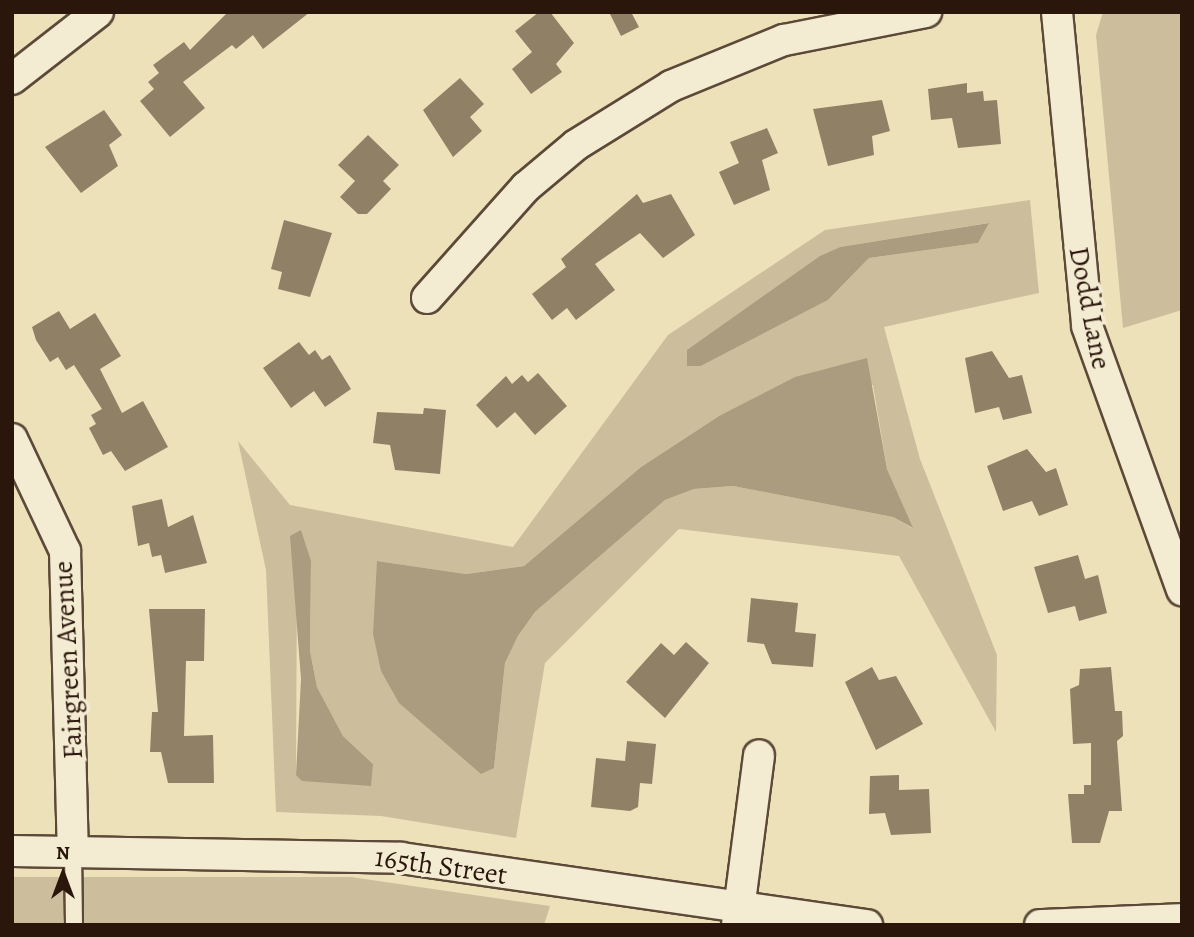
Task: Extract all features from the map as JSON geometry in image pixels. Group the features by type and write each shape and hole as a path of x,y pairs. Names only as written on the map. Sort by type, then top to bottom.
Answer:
{"street":[{"path":"12,79 98,12"},
{"path":"427,298 526,187 576,145 671,86 784,40 926,12"},
{"name":"Dodd Lane","path":"1057,12 1087,326 1182,590"},
{"name":"Fairgreen Avenue","path":"12,439 65,551 74,852"},
{"path":"738,917 759,755"},
{"name":"165th Street","path":"12,851 387,857 738,917 867,925"},
{"path":"1040,925 1182,919"}],"lane":[{"path":"74,852 74,925"}],"shaded area":[{"path":"1103,12 1182,12 1182,310 1123,328 1096,35"},
{"path":"1030,200 1039,293 884,327 920,459 997,655 996,732 899,556 679,529 545,663 516,838 381,816 276,812 266,570 238,441 290,505 513,547 668,335 825,230","holes":["988,223 978,243 869,258 828,300 701,366 687,366 821,256 840,247","815,372 873,385 887,469 912,528 893,517 733,486 694,489 665,500 535,612 518,636 505,663 494,768 377,561 466,574 524,566 641,467 719,416","311,561 310,651 317,687 343,736 373,764 296,774 297,569"]},
{"path":"989,223 978,243 869,258 828,300 701,366 687,366 687,350 820,256 840,247"},
{"path":"867,358 887,469 913,528 893,517 733,486 694,489 665,500 535,612 518,636 505,663 494,768 481,774 399,703 381,671 373,634 377,561 466,574 524,566 641,467 719,416 795,377"},
{"path":"301,530 311,561 310,651 317,687 343,736 373,764 371,786 302,781 296,775 301,679 290,536"},
{"path":"12,877 351,877 550,906 544,925 12,925"}],"building":[{"path":"228,12 310,12 263,49 253,35 236,49 232,45 183,82 205,108 170,137 140,101 154,89 148,82 159,73 153,65 184,42 190,50"},
{"path":"539,12 550,12 574,43 556,64 562,72 531,94 512,69 532,52 515,31"},
{"path":"609,12 631,12 639,27 621,36"},
{"path":"460,78 484,104 470,117 482,131 453,157 423,110"},
{"path":"967,83 967,93 983,91 984,101 997,100 1001,144 958,148 952,118 931,120 928,89"},
{"path":"882,100 890,131 872,136 874,155 828,166 813,109"},
{"path":"104,110 122,135 109,145 118,166 81,193 45,147"},
{"path":"767,128 778,153 762,160 770,190 734,205 719,172 739,163 730,142"},
{"path":"368,135 399,165 383,181 391,189 367,214 358,214 340,197 355,181 338,165"},
{"path":"637,194 643,203 671,194 695,235 663,258 640,233 595,264 615,290 576,320 567,308 552,320 532,294 566,267 561,259"},
{"path":"284,220 332,233 310,297 278,289 282,272 271,269"},
{"path":"59,311 70,329 95,313 121,356 100,369 122,413 143,401 168,447 125,471 111,451 103,455 89,428 96,424 91,415 102,409 74,365 66,370 58,357 50,362 36,340 32,327"},
{"path":"299,342 309,355 315,350 322,360 330,355 351,389 325,407 314,391 291,408 263,368"},
{"path":"992,351 1009,378 1022,375 1032,413 1003,420 999,407 975,413 965,358"},
{"path":"538,373 567,406 535,435 515,412 497,428 476,405 506,376 512,384 522,375 528,382"},
{"path":"424,408 446,410 440,474 395,470 390,445 373,443 377,412 423,414"},
{"path":"1027,449 1046,472 1056,468 1068,505 1039,516 1032,501 1003,511 987,466"},
{"path":"162,499 168,527 193,515 207,563 165,573 161,555 152,557 149,543 138,546 132,506"},
{"path":"1078,555 1085,579 1098,575 1107,613 1079,621 1075,606 1048,613 1034,567"},
{"path":"751,598 798,603 795,632 816,634 813,667 772,664 764,644 747,642"},
{"path":"149,609 205,609 204,661 186,661 184,736 213,735 214,783 168,783 161,752 150,752 152,712 158,712"},
{"path":"686,642 709,663 665,718 626,682 661,643 674,655"},
{"path":"872,667 879,680 896,676 923,724 876,750 845,682"},
{"path":"1111,667 1115,711 1122,711 1123,736 1117,741 1122,811 1109,811 1100,843 1072,843 1068,794 1084,794 1084,785 1091,785 1091,743 1073,744 1070,689 1079,685 1080,669"},
{"path":"627,741 656,744 652,784 640,783 638,807 630,811 591,807 596,758 625,761"},
{"path":"899,775 899,790 929,789 931,833 891,835 885,813 869,814 870,776"}]}
